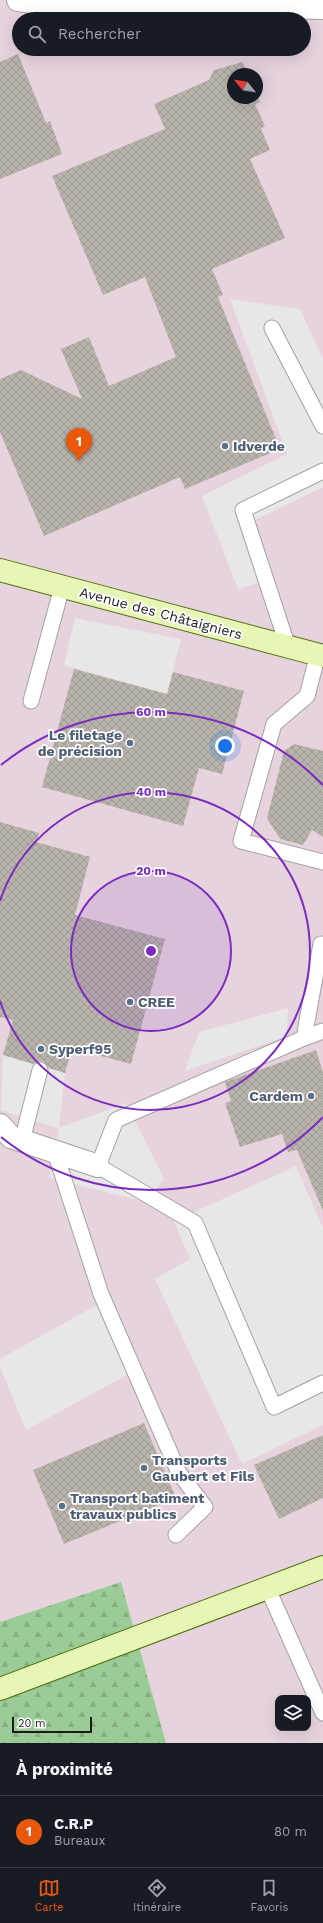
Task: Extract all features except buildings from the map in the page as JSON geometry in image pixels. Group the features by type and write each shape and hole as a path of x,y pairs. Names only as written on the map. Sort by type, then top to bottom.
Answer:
{"street":[{"path":"18,0 30,2 323,8"},
{"name":"Avenue des Châtaigniers","path":"0,570 321,655"},
{"path":"0,1125 11,1137 98,1166"},
{"path":"0,1689 323,1567"}],"lane":[{"path":"272,328 323,426"},
{"path":"288,646 243,510 323,471"},
{"path":"31,701 62,587"},
{"path":"321,655 308,696 274,724 241,841 323,862"},
{"path":"304,1038 321,944"},
{"path":"323,1031 116,1120 98,1166 195,1223 274,1406 323,1383"},
{"path":"22,1141 40,1070"},
{"path":"55,1152 100,1294 179,1473 205,1507 176,1535"},
{"path":"268,1589 323,1713"}],"shaded area":[{"path":"0,0 323,0 323,1743 166,1743 121,1582 0,1622"},
{"path":"230,299 300,309 323,359 323,487 247,524 266,581 238,589 202,496 287,454"},
{"path":"75,618 181,639 167,694 64,665"},
{"path":"288,1008 287,1036 185,1071 199,1032"},
{"path":"3,1055 65,1073 59,1128 126,1103 164,1179 147,1202 49,1178 59,1129 1,1110"},
{"path":"296,1166 323,1228 323,1425 242,1464 155,1279 190,1259 174,1221"},
{"path":"104,1301 134,1371 26,1430 0,1367 0,1359"}],"green space":[{"path":"121,1582 166,1743 0,1743 0,1622"}],"place":[{"name":"Idverde","path":"225,446"},
{"name":"C.R.P","path":"79,461"},
{"name":"Le filetage de précision","path":"130,743"},
{"name":"CREE","path":"130,1002"},
{"name":"Syperf95","path":"41,1049"},
{"name":"Cardem","path":"311,1096"},
{"name":"Transports Gaubert et Fils","path":"144,1468"},
{"name":"Transport batiment travaux publics","path":"62,1506"}]}
